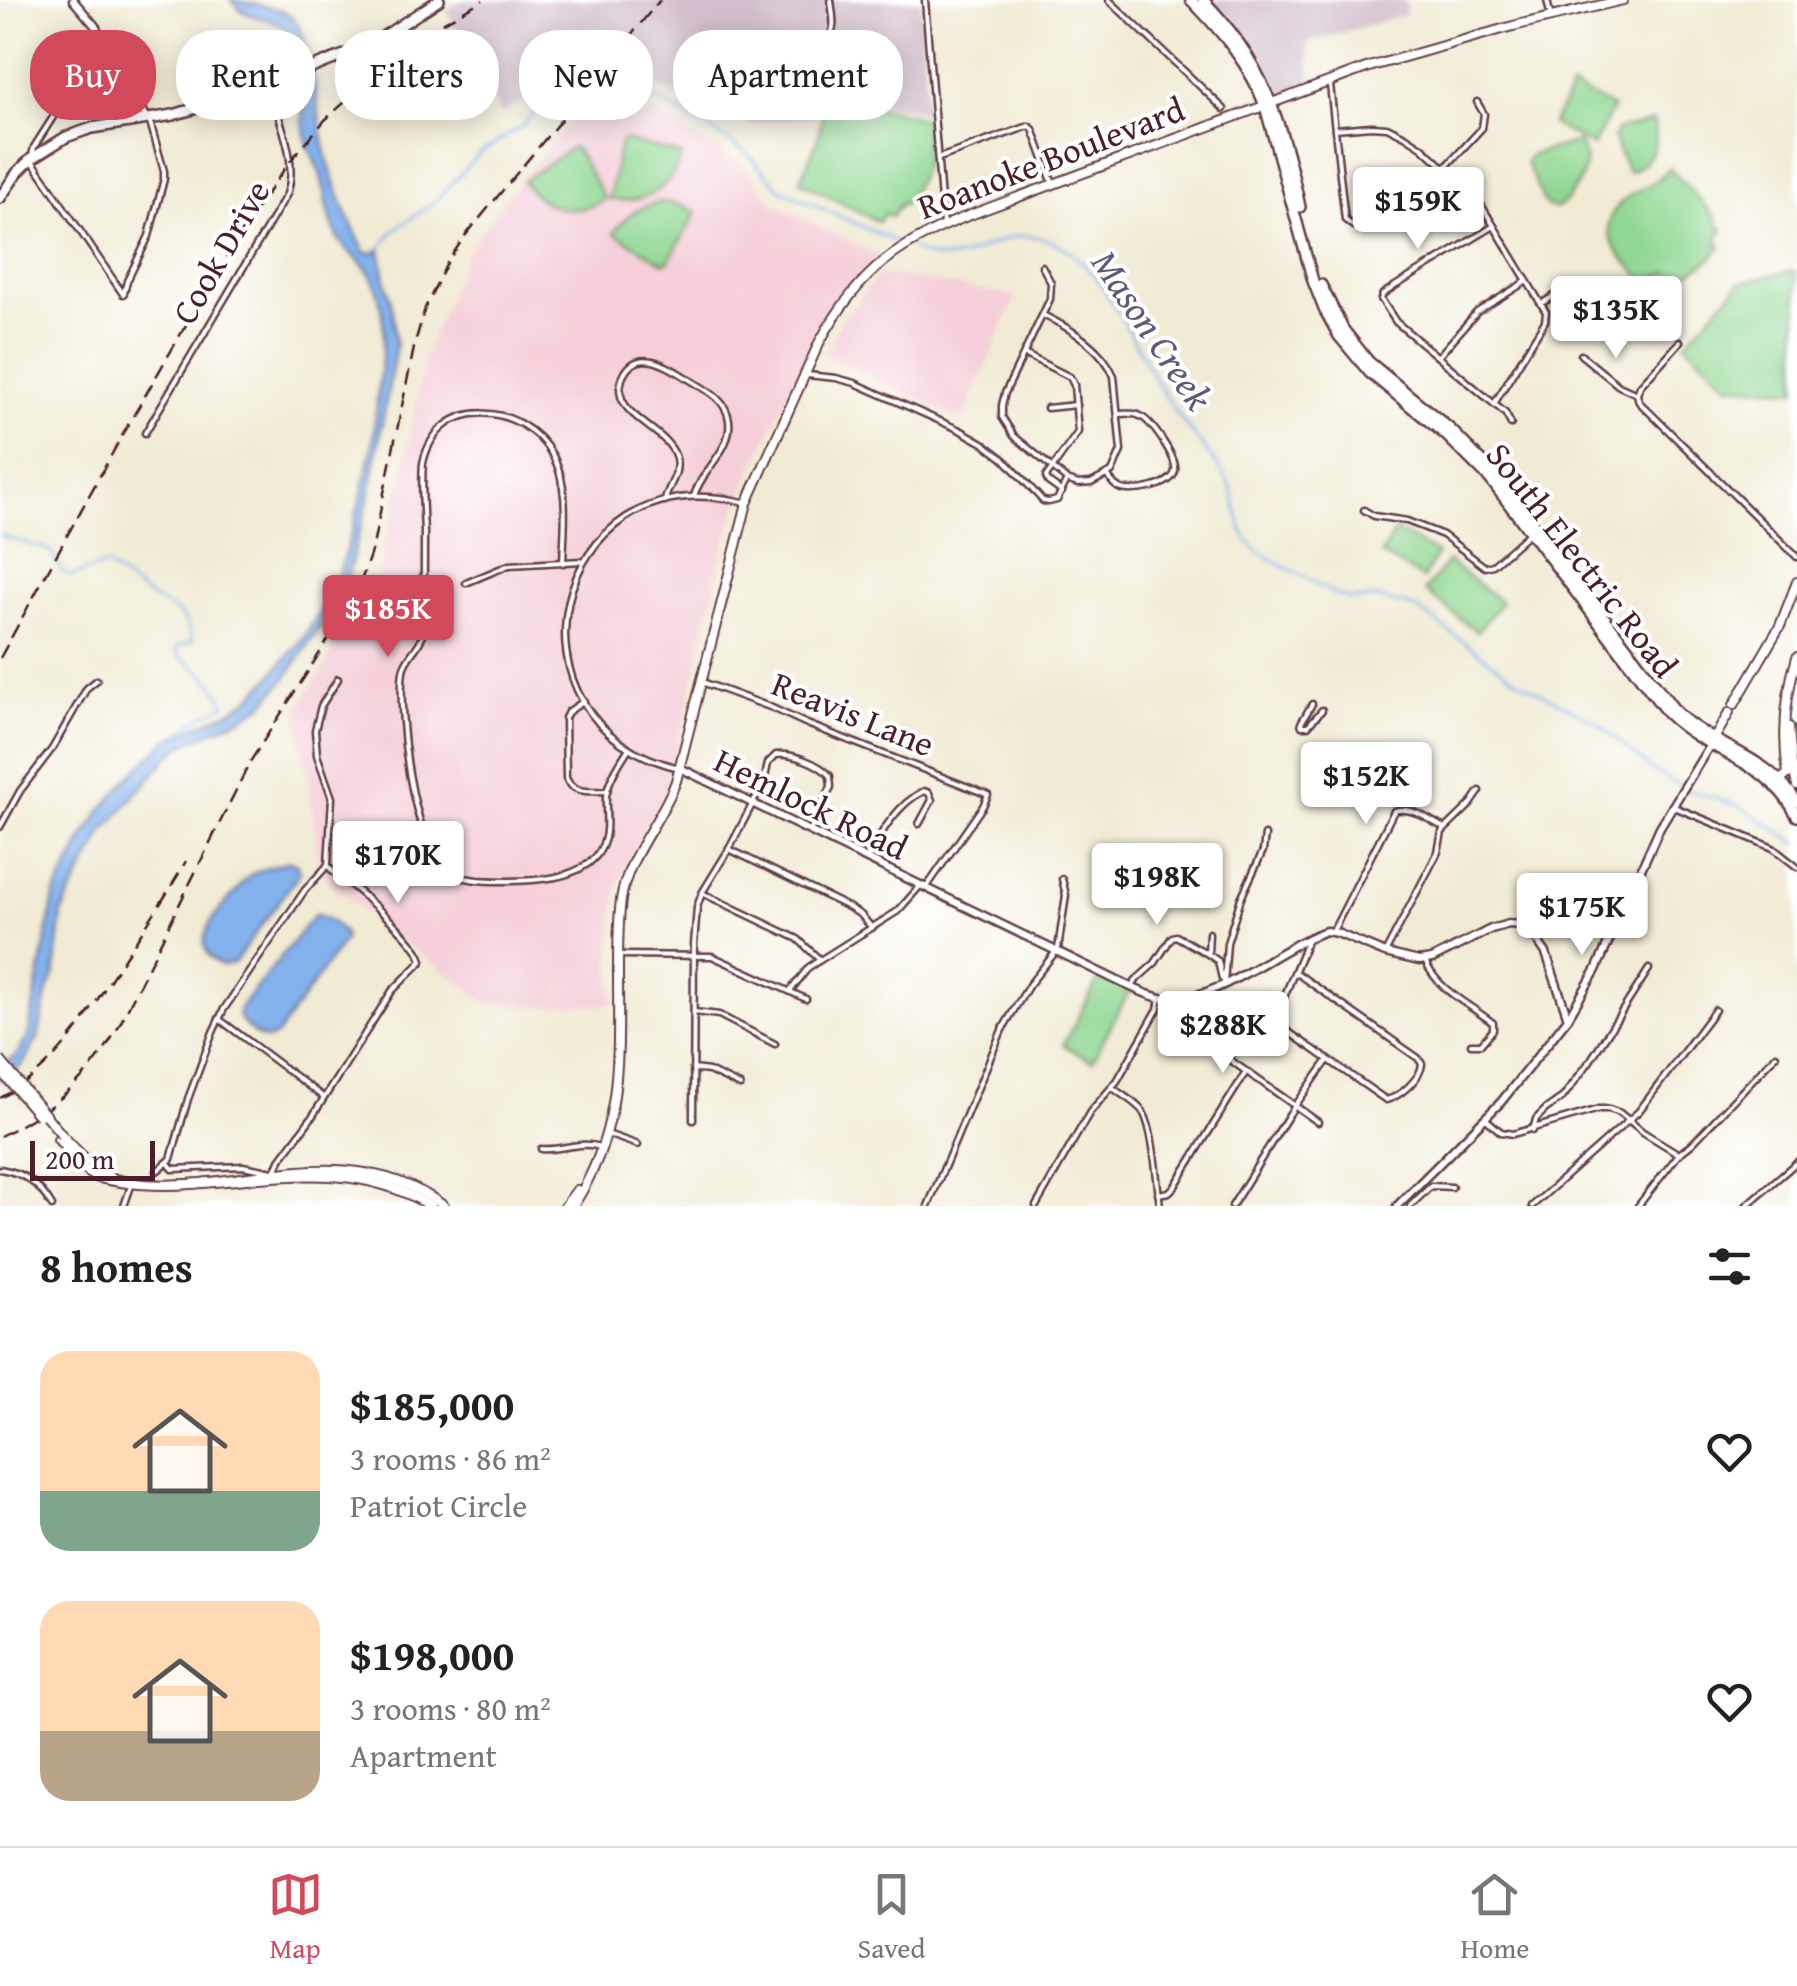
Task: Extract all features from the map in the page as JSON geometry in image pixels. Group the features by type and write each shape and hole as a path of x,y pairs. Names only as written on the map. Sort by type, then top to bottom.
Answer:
{"main road":[{"path":"315,67 372,44 440,0"},
{"name":"South Electric Road","path":"1191,0 1232,45 1268,105"},
{"name":"South Electric Road","path":"1203,0 1234,34 1259,74 1313,281 1339,336 1370,372 1424,416 1490,479 1534,530 1661,706 1689,732 1750,756 1780,780 1797,802"},
{"name":"Roanoke Boulevard","path":"569,1206 589,1179 602,1148 618,1081 618,955 625,880 665,808 680,768 747,503 804,375 839,310 856,288 906,244 1053,184 1392,59 1623,0"},
{"path":"0,198 32,159 71,135 137,120"},
{"path":"1712,742 1780,626 1797,582"},
{"path":"1780,780 1788,774 1785,714 1797,657"},
{"path":"1797,675 1789,730 1797,786"},
{"name":"South Electric Road","path":"1712,742 1764,774 1787,798 1797,816"},
{"path":"0,1060 60,1137"},
{"path":"0,1070 60,1137 139,1197"},
{"path":"240,1190 330,1176 367,1176 404,1184 444,1206"},
{"path":"312,1186 366,1183 403,1192 430,1206"},
{"path":"130,1190 165,1195"}],"street":[{"path":"72,0 97,30"},
{"path":"831,0 833,30"},
{"path":"925,0 943,226"},
{"path":"1109,0 1224,109"},
{"path":"1546,0 1551,18"},
{"path":"1330,81 1344,208 1347,222 1355,225 1416,199 1484,124 1484,114 1476,102"},
{"path":"51,120 34,146 32,159 123,294 149,236 164,179 149,120"},
{"name":"Cook Drive","path":"145,434 287,194 291,162 279,120"},
{"path":"937,159 1029,126 1053,184"},
{"path":"1335,129 1387,127 1414,141 1477,198 1546,312 1545,321 1494,404"},
{"path":"1494,226 1394,286 1383,294 1381,302 1396,322 1505,413 1511,424"},
{"path":"1042,266 1050,278 1050,300 1003,398 1002,417 1014,436 1066,480 1084,484 1098,481 1108,476 1122,452 1115,380 1105,360 1070,329 1043,315"},
{"path":"1438,357 1477,312 1527,280"},
{"path":"1541,304 1570,286"},
{"path":"1680,342 1640,386 1641,405 1797,557"},
{"path":"1024,354 1070,377 1074,385 1079,428 1046,476 1062,492"},
{"path":"1581,355 1620,386 1638,394"},
{"path":"665,502 664,496 676,476 674,452 630,411 620,390 628,370 648,360 664,363 706,390 727,412 728,437 694,496"},
{"path":"804,375 854,383 972,436 1004,459 1043,501 1054,501 1066,480"},
{"path":"1047,408 1076,405"},
{"path":"564,563 560,472 540,438 519,422 496,415 470,414 444,426 430,442 422,471 422,638 403,669 404,732 415,805 427,840 441,865 459,876 498,881 544,878 581,868 593,859 604,841 607,790 629,748"},
{"path":"1108,476 1117,486 1128,490 1166,483 1176,468 1174,458 1146,420 1134,414 1119,414"},
{"path":"680,768 660,764 629,748 604,728 584,701 567,659 564,617 582,562 618,524 646,507 694,496 747,503"},
{"path":"1364,510 1443,535 1488,567 1534,530"},
{"path":"466,583 509,566 582,562"},
{"path":"400,622 423,590"},
{"path":"168,1163 173,1170 243,1166 275,1173 392,991 422,962 422,956 371,903 328,865 332,798 317,755 316,730 322,706 338,679"},
{"path":"0,827 30,775 52,750 87,688 97,680"},
{"name":"Reavis Lane","path":"701,682 987,794 983,806 924,886"},
{"path":"584,701 565,718 566,778 575,790 607,790"},
{"path":"1312,704 1306,709 1302,726 1308,726 1322,710"},
{"path":"1397,1206 1486,1118 1568,1018 1596,970 1655,839 1712,742"},
{"path":"693,1120 696,913 702,893 753,803 768,763 776,755 786,754 821,767 830,776 830,787 810,831"},
{"name":"Hemlock Road","path":"680,768 1160,998"},
{"path":"866,858 891,820 924,791 931,802 919,824"},
{"path":"1385,953 1438,852 1445,828 1472,804 1480,791"},
{"path":"1674,803 1773,848 1797,867"},
{"path":"1332,932 1392,814 1406,809 1445,828"},
{"path":"1224,984 1228,943 1265,835"},
{"path":"729,849 848,907 872,928"},
{"path":"157,1171 168,1163 219,1019 305,890 328,865"},
{"path":"928,1206 1002,1030 1029,984 1060,943 1066,895 1062,879"},
{"path":"789,993 802,974 898,912 924,886"},
{"path":"702,893 798,939 820,960"},
{"path":"1036,1206 1096,1102 1112,1087 1160,998 1192,996 1224,984 1322,932 1332,932 1402,958 1425,961 1491,929 1520,925 1532,933 1546,954 1568,1018"},
{"path":"1208,954 1209,933"},
{"path":"1132,987 1176,936 1218,962 1224,984"},
{"path":"1295,972 1420,1061 1422,1070 1392,1100 1386,1100 1328,1060 1276,1020 1276,1014 1308,940"},
{"path":"618,955 720,959 806,999"},
{"path":"1425,961 1445,990 1493,1023 1494,1028 1481,1044 1471,1044"},
{"path":"1532,1130 1536,1119 1563,1097 1606,1038 1649,969"},
{"path":"1192,996 1189,1031 1318,1122"},
{"path":"1532,1206 1646,1104 1715,1010"},
{"path":"694,1012 720,1015 776,1044"},
{"path":"219,1019 324,1097"},
{"path":"1638,1206 1678,1154 1776,1055"},
{"path":"1232,1206 1328,1060"},
{"path":"693,1068 709,1070 740,1086"},
{"path":"1158,1194 1176,1186 1246,1072"},
{"path":"1112,1087 1144,1115 1160,1206"},
{"path":"1486,1118 1505,1134 1519,1134 1604,1108 1620,1113 1678,1154"},
{"path":"607,1134 638,1145"},
{"path":"541,1149 590,1144 602,1148"},
{"path":"1746,1206 1797,1162"},
{"path":"0,1169 17,1172 34,1182 52,1206"},
{"path":"1410,1206 1431,1186 1452,1186"},
{"path":"124,1206 130,1190"}],"shaded area":[{"path":"464,0 920,0 927,113 903,107 903,30 673,30 673,92 653,84 653,30 519,30 519,104 501,114 499,30 457,30 446,10"},
{"path":"1205,0 1405,0 1406,15 1308,42 1310,84 1274,99 1261,69"},
{"path":"653,112 746,168 773,204 880,256 832,309 752,469 726,538 664,797 617,887 611,963 615,1005 526,1007 487,1002 332,885 318,864 297,711 378,576 404,470 424,357 467,251 572,120 653,120"},
{"path":"740,120 779,120 750,124"},
{"path":"880,273 1016,296 962,421 825,354 843,317"}],"green space":[{"path":"1572,87 1613,108 1593,146 1552,124"},
{"path":"903,113 924,118 926,153 921,174 904,204 891,217 885,213 879,222 800,181 818,139 821,120 903,120"},
{"path":"1653,121 1652,152 1643,164 1628,172 1613,138 1617,130"},
{"path":"620,142 681,155 671,177 655,192 634,200 609,199"},
{"path":"1579,142 1586,161 1583,175 1566,202 1556,208 1546,206 1526,163 1530,155"},
{"path":"575,148 605,199 594,205 560,208 540,199 523,181"},
{"path":"1670,168 1721,226 1721,246 1708,261 1674,281 1669,272 1647,282 1613,243 1609,222 1625,199"},
{"path":"662,202 697,212 664,263 614,233 635,212"},
{"path":"1797,272 1797,390 1729,385 1685,343 1740,283"},
{"path":"1396,530 1437,554 1423,579 1381,554"},
{"path":"1448,561 1501,602 1477,632 1425,591"},
{"path":"1101,975 1130,990 1092,1061 1063,1045"}],"water":[{"path":"231,0 286,13 300,30 285,30 276,22 238,8"},
{"path":"315,92 325,150 347,215 365,252 380,249 396,346 369,497 348,574 322,624 264,704 171,754 106,829 62,913 55,974 38,1038 22,1066 0,1081 0,1067 17,1055 28,1036 54,896 100,812 167,740 249,699 306,634 337,579 369,463 383,339 382,314 368,271 335,231 303,120 315,120"},
{"path":"290,861 297,864 300,873 234,963 223,966 212,959 204,942 216,914 252,874"},
{"path":"315,914 335,925 345,935 344,940 277,1035 264,1039 244,1024 238,1015 240,1008"}],"waterway":[{"name":"Mason Creek","path":"381,248 393,231 433,203 480,153 523,126 549,98 577,94 605,97 634,91 706,126 748,154 780,189 903,245"},
{"name":"Mason Creek","path":"911,249 948,258 1022,236 1058,244 1076,257 1108,295 1159,387 1227,480 1243,533 1256,550 1336,595 1350,600 1376,598 1416,608 1519,681 1598,723 1652,770 1685,789 1740,806 1797,843"},
{"path":"0,534 50,550 61,570 70,576 106,565 185,620 193,641 178,646 176,651 212,683 225,705 179,734"}],"railway":[{"path":"0,658 204,294 251,216 291,160 325,120 416,38 483,0"},
{"path":"0,1136 54,1103 83,1077 108,1044 250,762 360,584 373,546 415,343 425,308 448,261 660,0"},
{"path":"0,1098 39,1072 70,1038 186,861"}]}
